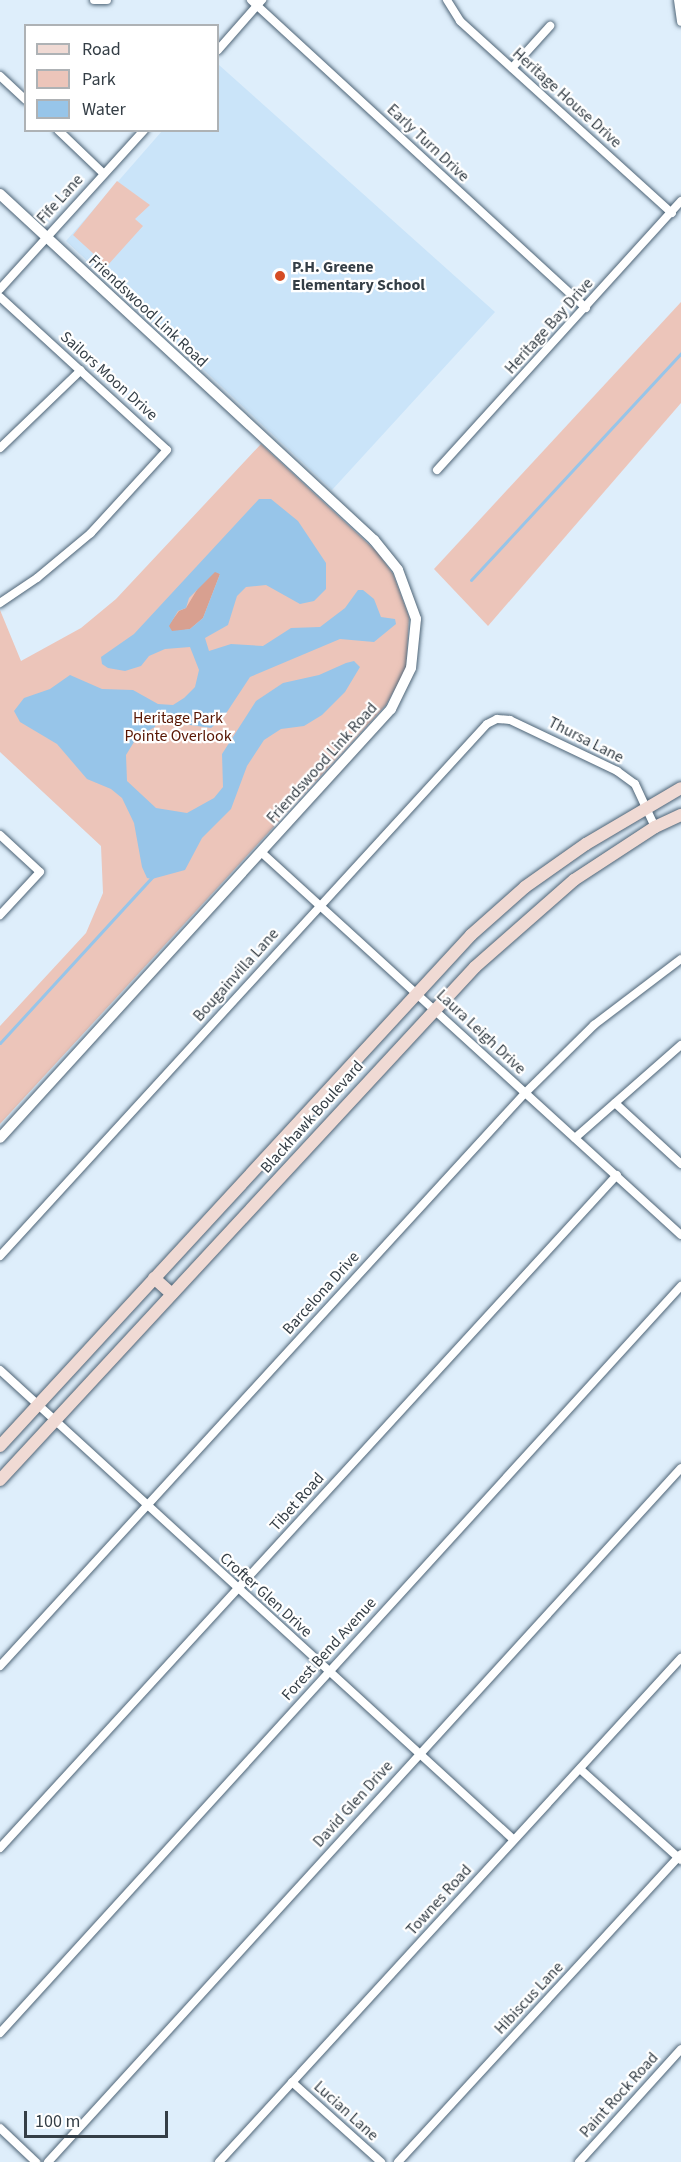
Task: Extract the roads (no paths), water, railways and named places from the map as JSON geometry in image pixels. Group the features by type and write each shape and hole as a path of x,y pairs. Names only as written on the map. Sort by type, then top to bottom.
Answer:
{"main road":[{"name":"Blackhawk Boulevard","path":"0,1446 471,934 525,887 647,807 681,788"},
{"name":"Blackhawk Boulevard","path":"0,1480 434,1008 518,926 574,880 655,827 681,815"},
{"path":"243,1182 260,1198"},
{"path":"154,1278 172,1294"}],"street":[{"path":"94,0 106,0"},
{"path":"219,49 256,2 267,0"},
{"name":"Heritage House Drive","path":"447,0 460,21 672,213"},
{"path":"678,0 681,22"},
{"name":"Early Turn Drive","path":"256,2 586,308"},
{"path":"512,68 550,26"},
{"path":"0,76 24,98"},
{"path":"60,132 104,173"},
{"name":"Fife Lane","path":"0,289 142,132"},
{"name":"Friendswood Link Road","path":"0,194 374,540 398,570 410,597 416,619 416,644 411,668 391,709 0,1138"},
{"name":"Heritage Bay Drive","path":"437,470 681,201"},
{"name":"Sailors Moon Drive","path":"0,297 167,450 91,533 37,578 0,603"},
{"path":"0,448 81,370"},
{"name":"Thursa Lane","path":"497,719 519,723 617,771 634,784 655,827"},
{"name":"Bougainvilla Lane","path":"0,1256 487,724 497,719"},
{"path":"0,835 40,872 0,915"},
{"name":"Laura Leigh Drive","path":"261,852 321,904 681,1235"},
{"name":"Barcelona Drive","path":"0,1666 525,1093 594,1025 681,959"},
{"path":"575,1138 681,1045"},
{"path":"615,1103 681,1164"},
{"name":"Tibet Road","path":"0,1848 617,1175"},
{"name":"Forest Bend Avenue","path":"0,2033 681,1286"},
{"name":"Crofter Glen Drive","path":"0,1370 146,1506 514,1840"},
{"name":"David Glen Drive","path":"48,2162 681,1468"},
{"name":"Townes Road","path":"219,2162 681,1658"},
{"path":"580,1769 680,1857"},
{"name":"Hibiscus Lane","path":"398,2162 680,1857"},
{"name":"Paint Rock Road","path":"579,2162 681,2049"},
{"name":"Lucian Lane","path":"292,2082 381,2162"},
{"path":"0,2128 36,2162"}],"water":[{"path":"259,499 271,499 298,521 326,563 326,589 314,601 300,604 266,585 246,587 237,596 228,625 205,638 209,651 231,644 263,646 291,628 320,627 345,608 358,590 363,590 374,599 381,617 395,619 396,624 374,642 340,639 250,677 223,718 211,728 156,720 155,727 137,737 126,755 127,781 156,808 187,813 214,798 223,787 222,754 256,701 283,683 319,675 354,661 360,667 345,692 322,715 304,726 281,729 264,740 247,766 231,809 202,838 185,870 152,879 147,878 142,867 134,823 122,798 111,789 87,779 57,744 20,722 14,711 24,698 50,689 70,675 102,689 133,690 158,704 173,705 184,698 195,687 199,670 190,647 165,649 149,656 141,666 125,671 108,668 102,664 101,657 134,634","holes":["215,572 220,574 203,618 190,629 172,631 169,626 178,611 186,608 189,598"]}],"waterway":[{"path":"471,580 681,353"},
{"path":"0,1043 153,876"}],"place":[{"name":"P.H. Greene Elementary School","path":"280,276"}],"park label":[{"name":"Heritage Park Pointe Overlook","path":"178,727"}]}
